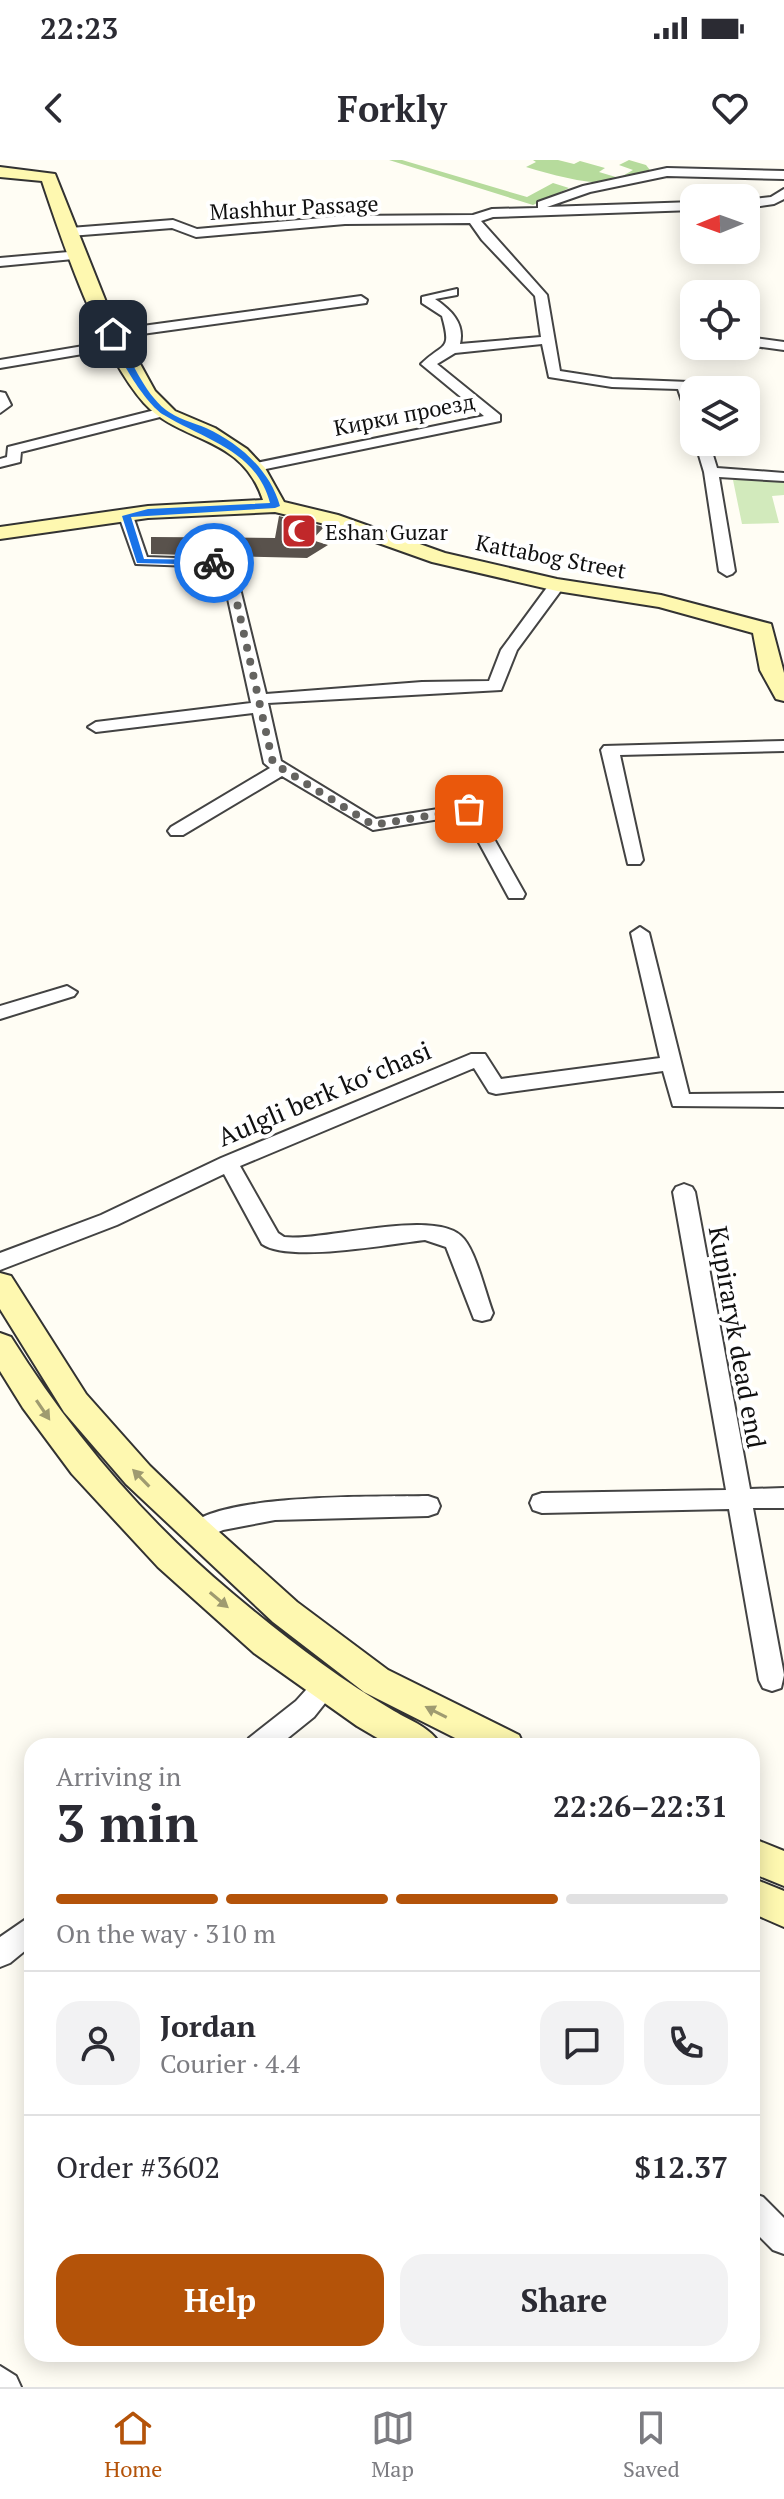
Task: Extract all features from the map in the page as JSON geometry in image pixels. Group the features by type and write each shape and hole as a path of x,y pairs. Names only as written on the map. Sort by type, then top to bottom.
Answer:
{"street":[{"path":"651,160 667,172"},
{"path":"0,172 49,177 116,339 135,376 163,412 211,433 256,467 270,486 275,506"},
{"path":"523,212 587,189 667,172 784,175"},
{"path":"760,202 774,200 784,193"},
{"path":"523,212 680,206"},
{"name":"Mashhur Passage","path":"70,232 173,224 196,233 345,220 402,222 474,219 486,214 523,212"},
{"path":"474,219 486,237 541,295 554,374 612,383 680,385"},
{"path":"0,262 80,255"},
{"path":"452,292 428,297 427,300 448,314 455,338 452,349 547,340"},
{"path":"0,364 116,339 361,300"},
{"path":"760,343 784,346"},
{"name":"Кирки проезд","path":"256,467 495,418 428,364 452,349"},
{"path":"0,396 4,406 0,409"},
{"path":"0,463 15,459 13,450 163,412"},
{"path":"706,456 727,571"},
{"path":"711,472 784,477"},
{"name":"Kattabog Street","path":"0,533 148,512 275,506 331,519 439,558 557,585 661,601 763,629 771,670 784,694"},
{"path":"126,516 141,561 228,563 273,763 373,825 469,809 516,894"},
{"path":"96,727 260,703 422,687 495,686 509,650 557,585"},
{"path":"634,860 610,750 784,746"},
{"path":"177,831 281,769"},
{"path":"640,933 680,1101 784,1100"},
{"path":"0,1013 67,992"},
{"name":"Aulgli berk koʻchasi","path":"0,1262 109,1220 228,1163 478,1059 496,1087 671,1063"},
{"path":"228,1163 270,1238 278,1244 293,1246 425,1232 444,1235 455,1242 482,1313"},
{"name":"Kupiraryk dead end","path":"684,1192 772,1680"},
{"path":"0,1284 75,1403 138,1475 196,1532 285,1612 376,1681 490,1738"},
{"path":"0,1345 46,1416 119,1505 176,1565 324,1688 409,1738"},
{"path":"542,1503 784,1498"},
{"path":"196,1532 215,1521 265,1512 428,1506"},
{"path":"268,1738 305,1709 324,1688"},
{"path":"760,1858 784,1869"},
{"path":"760,1898 784,1909"},
{"path":"0,1954 24,1934"},
{"path":"760,2216 784,2239"},
{"path":"0,2382 5,2387"}],"green space":[{"path":"389,160 402,160 527,197 553,183 569,188 533,205"},
{"path":"533,160 558,160 574,164 580,161 605,168 599,172 619,178 633,170 619,165 629,160 646,165 653,174 622,182 590,182 526,167 536,162"},
{"path":"733,480 784,480 784,495 772,496 779,523 742,524"}],"building":[{"name":"Eshan Guzar","path":"279,516 324,527 312,540 328,545 307,558 151,554 151,537 275,538"}],"way so far":[{"path":"214,563 228,563 273,763 373,825 469,809"}],"place":[{"name":"Eshan Guzar","path":"299,531"}],"route":[{"path":"113,334 135,376 163,412 211,433 256,467 270,486 275,506 148,512 126,516 141,561 214,563"}]}
